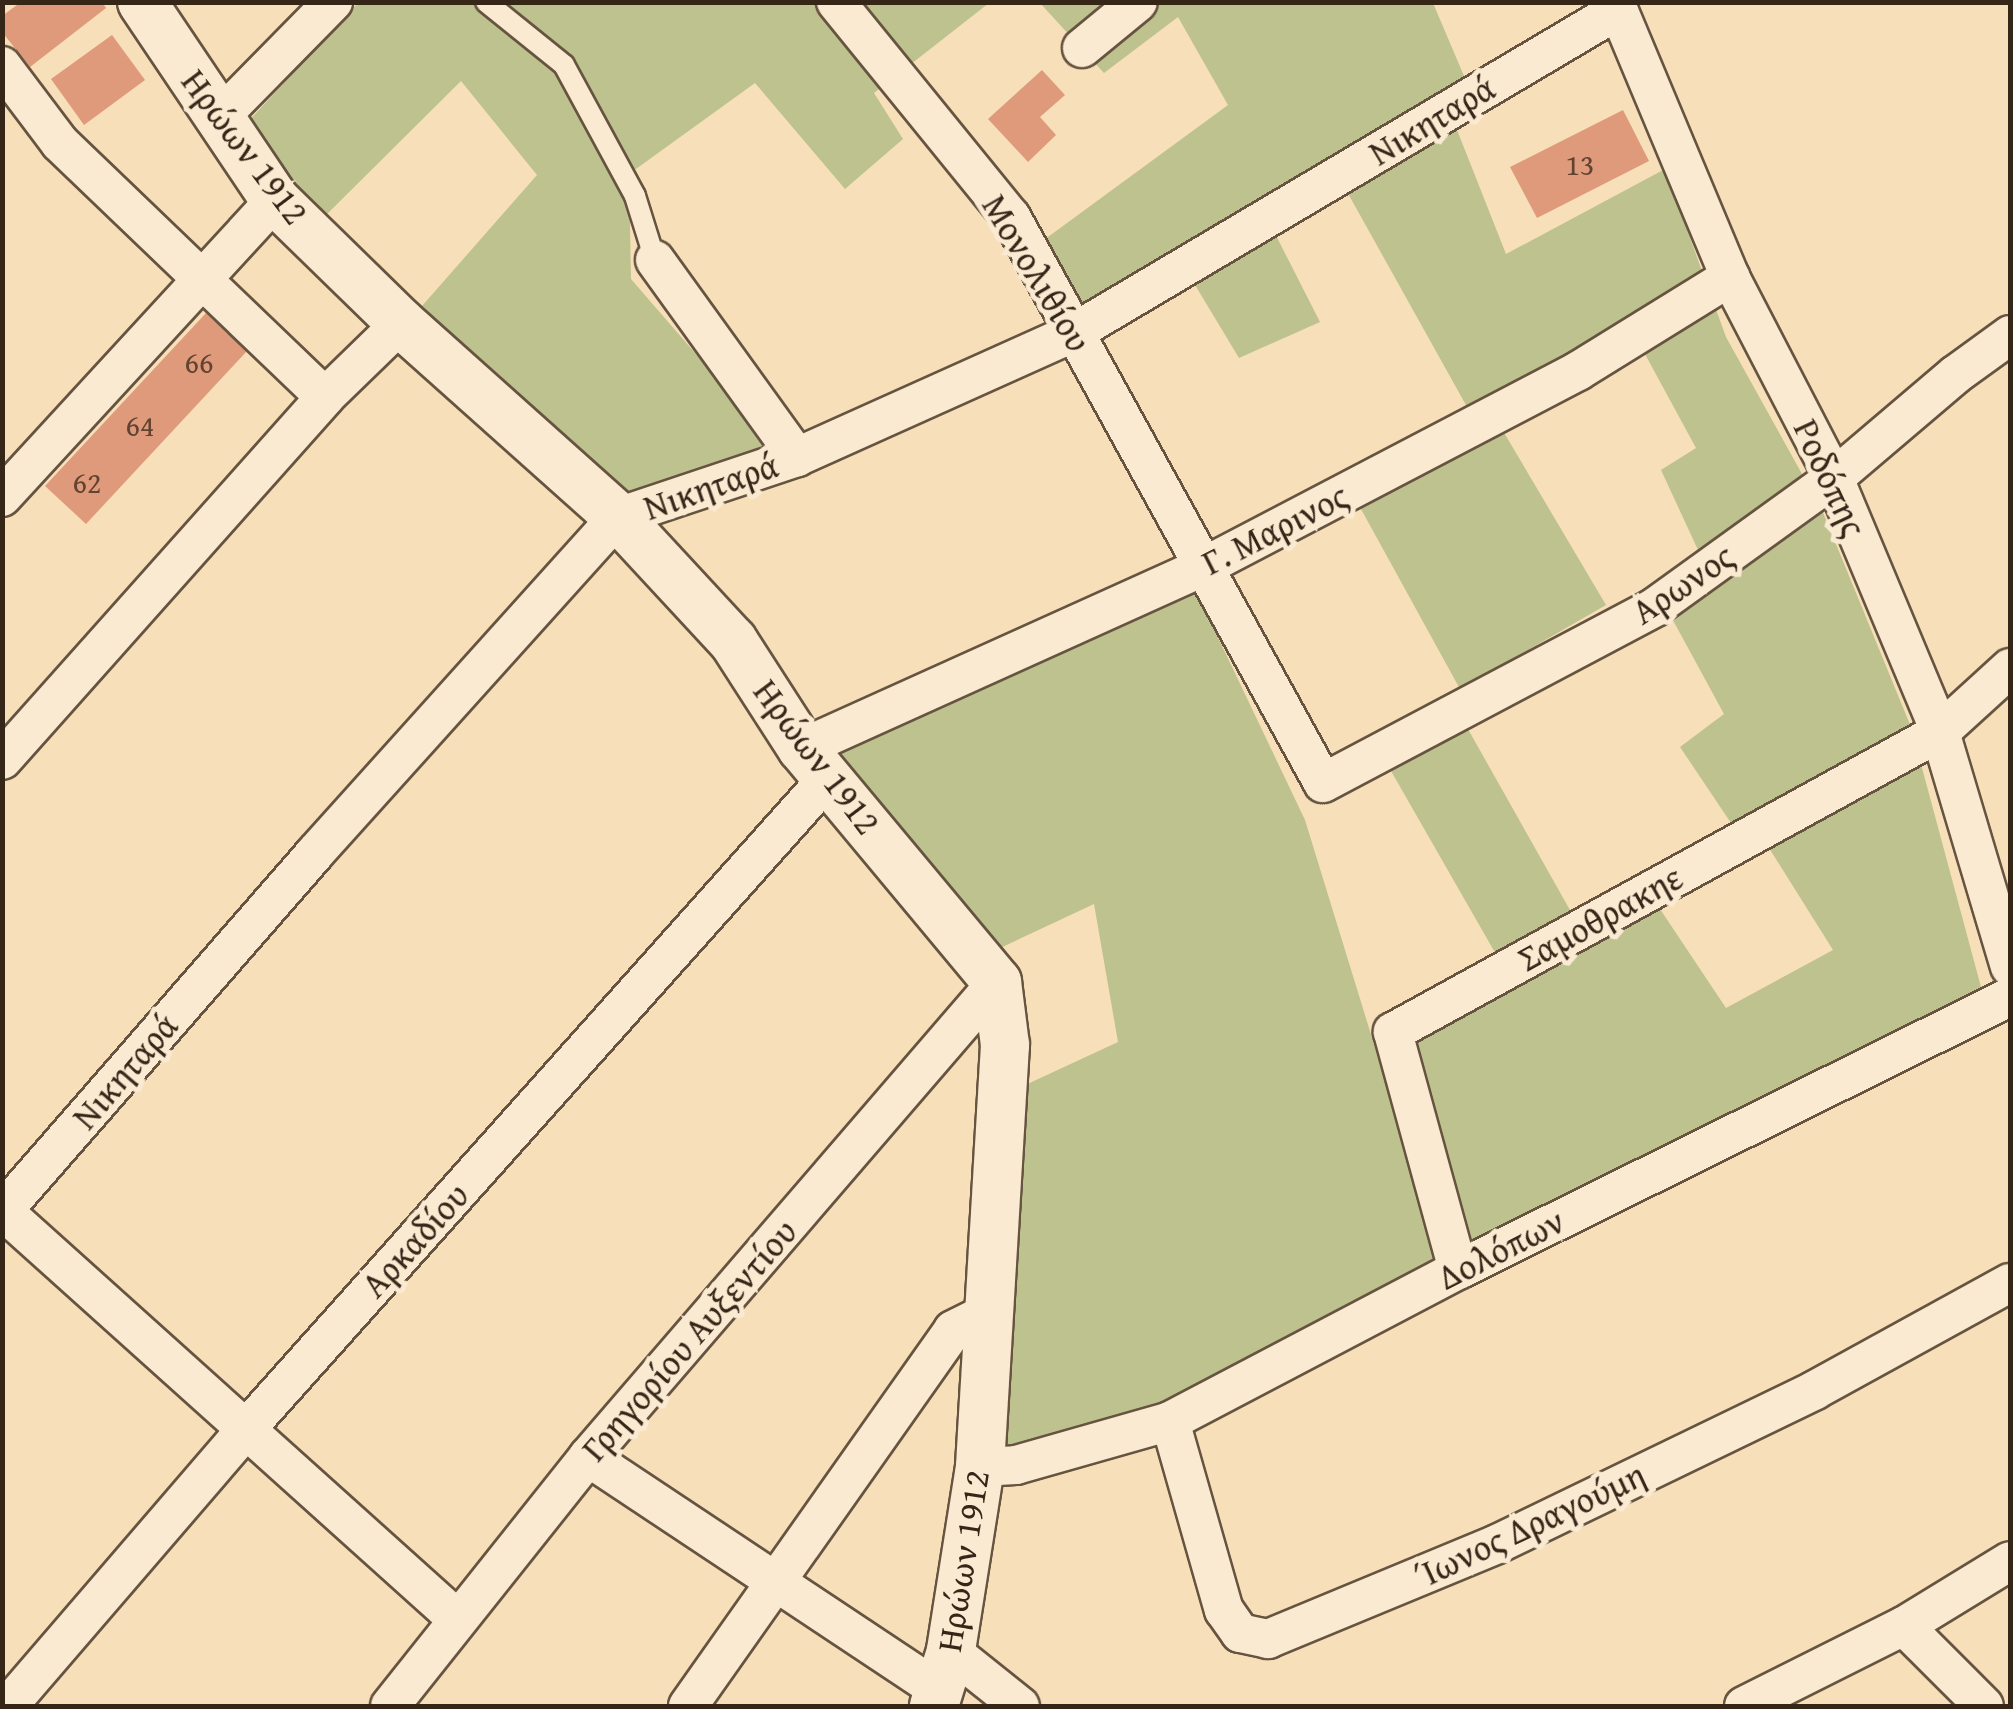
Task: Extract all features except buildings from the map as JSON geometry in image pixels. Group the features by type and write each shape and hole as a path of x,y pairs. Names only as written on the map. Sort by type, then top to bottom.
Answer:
{"street":[{"name":"Ηρώων 1912","path":"142,2 275,200 401,323 618,517 732,640 815,763 997,982 1005,1045 980,1467 941,1683"},
{"path":"219,118 334,2"},
{"name":"Μονολιθίου","path":"836,2 1011,218 1073,334 1207,565 1323,783"},
{"path":"1082,48 1138,2"},
{"name":"Νικηταρά","path":"3,1211 315,853 618,517 798,457 1073,334 1617,6"},
{"name":"Ροδόπης","path":"1617,6 1730,277 1834,478 1940,732 2010,967"},
{"path":"2,66 60,143 325,397"},
{"path":"9,474 275,200"},
{"path":"655,260 798,457"},
{"name":"Γ. Μαρινος","path":"815,763 1207,565 1578,371 1730,277"},
{"path":"2,760 325,397 401,323"},
{"name":"Αρωνος","path":"1323,783 1654,607 1834,478 1955,375 2010,335"},
{"name":"Σαμοθρακηε","path":"1458,1270 1394,1032 1940,732 2010,668"},
{"name":"Αρκαδίου","path":"8,1706 815,763"},
{"name":"Γρηγορίου Αυξεντίου","path":"390,1706 588,1457 997,982"},
{"name":"Δολόπων","path":"980,1467 1016,1464 1170,1422 1458,1270 2010,997"},
{"path":"3,1211 458,1620"},
{"name":"Ίωνος Δραγούμη","path":"1170,1422 1224,1610 1240,1632 1268,1639 1497,1544 1815,1390 2010,1283"},
{"path":"688,1706 778,1585 953,1330 991,1310"},
{"path":"588,1457 778,1585 941,1683 1020,1706"},
{"path":"1744,1706 1904,1626 2010,1561"},
{"path":"1904,1626 1984,1706"}],"lane":[{"path":"486,2 564,65 634,196 655,260"}],"green space":[{"path":"358,3 989,3 874,93 903,139 845,189 755,83 629,174 631,279 778,449 619,496 422,306 537,175 461,81 320,221 244,126"},
{"path":"1040,3 1433,3 1467,83 1444,97 1506,254 1665,169 1726,337 1822,510 1911,727 1981,987 1168,1404 1004,1446 1021,1087 1118,1042 1094,904 998,949 823,757 1193,585 1305,820 1377,1054 1513,984 1387,764 1464,722 1588,942 1658,906 1726,1008 1833,950 1769,848 1731,823 1680,747 1724,714 1669,613 1711,578 1661,470 1696,448 1633,332 1487,404 1606,605 1460,689 1356,500 1481,432 1336,172 1263,210 1320,322 1239,358 1177,255 1080,310 1037,245 1228,105 1178,17 1104,73"}]}
